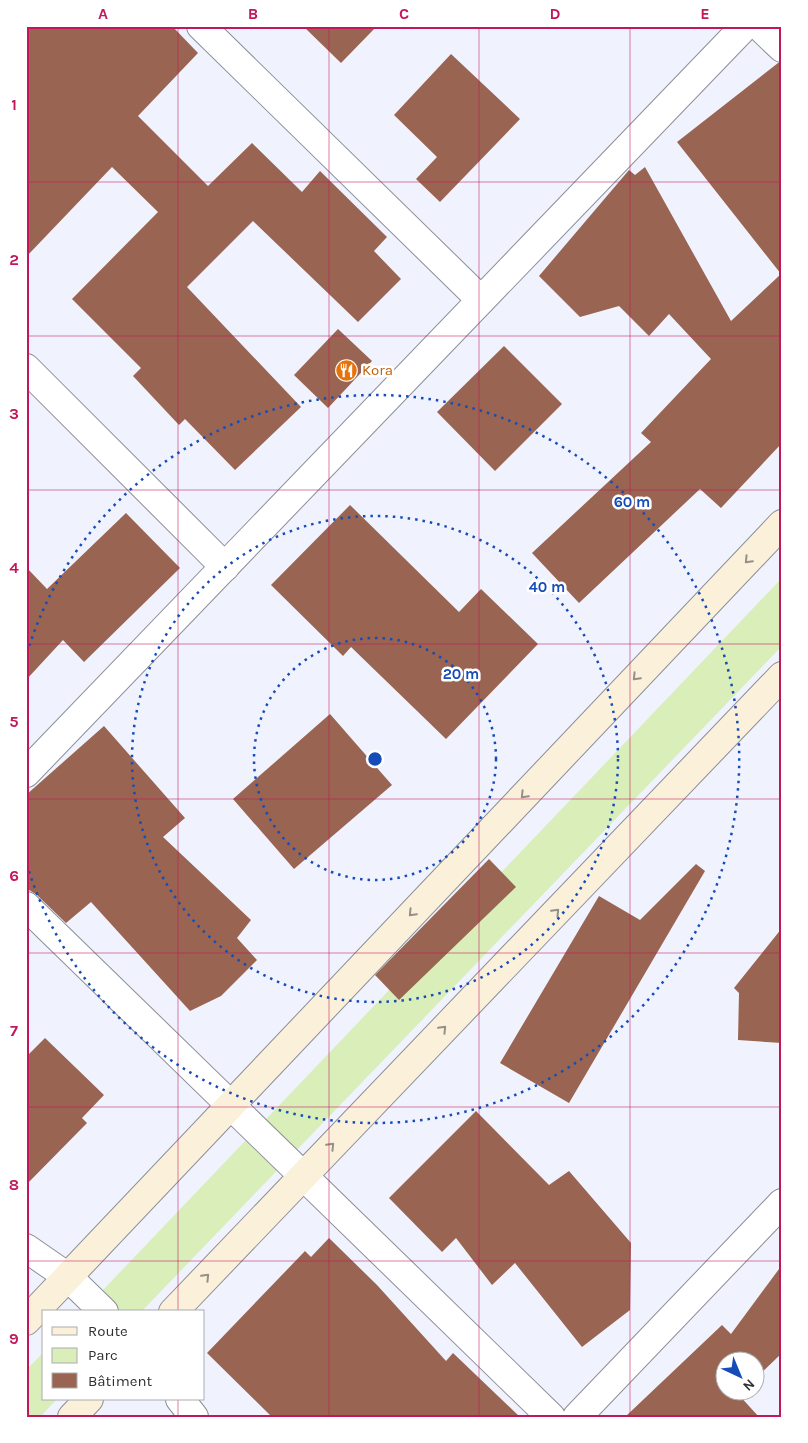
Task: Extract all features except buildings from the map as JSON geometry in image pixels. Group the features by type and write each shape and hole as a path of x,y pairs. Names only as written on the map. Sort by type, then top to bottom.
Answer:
{"street":[{"path":"201,26 481,300"},
{"path":"26,773 745,26"},
{"path":"759,26 782,48"},
{"path":"26,368 225,567"},
{"path":"26,1321 782,524"},
{"path":"174,1310 782,676"},
{"path":"26,906 551,1417"},
{"path":"577,1417 782,1203"},
{"path":"26,1248 68,1277 102,1310"},
{"path":"72,1417 88,1400"},
{"path":"181,1400 194,1417"}],"green space":[{"path":"782,578 782,646 143,1310 84,1310"},
{"path":"42,1354 42,1400 56,1400 40,1417 26,1417 26,1370"}],"place":[{"name":"Kora","path":"346,370"}]}
